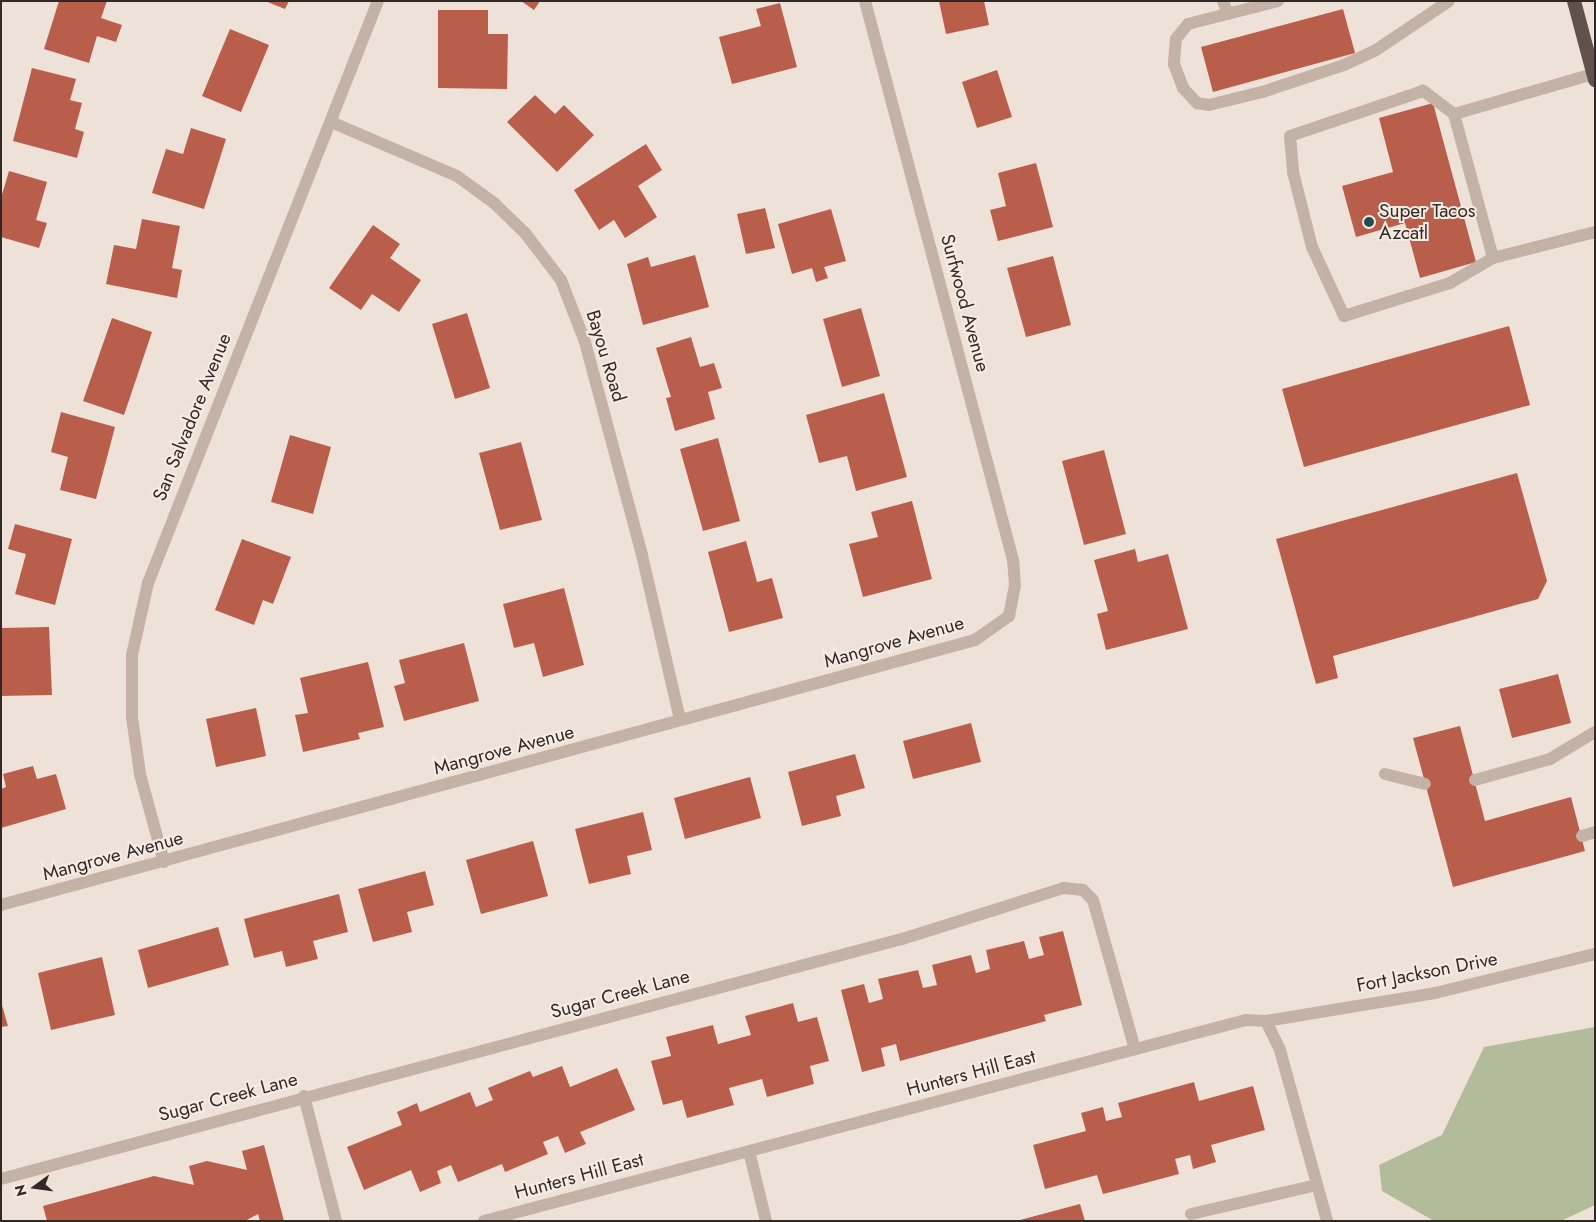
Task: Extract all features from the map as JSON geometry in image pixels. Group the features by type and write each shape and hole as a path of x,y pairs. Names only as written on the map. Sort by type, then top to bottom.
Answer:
{"highway":[{"path":"1574,1 1594,77"}],"street":[{"name":"San Salvadore Avenue","path":"164,862 140,774 132,717 132,655 148,583 378,1"},
{"name":"Surfwood Avenue","path":"865,1 1013,560 1015,586 1009,616"},
{"path":"1224,1 1228,14"},
{"path":"1278,1 1188,24 1176,39 1174,64 1183,88 1198,103 1209,105 1262,92 1344,65 1376,50 1450,1"},
{"path":"1454,114 1594,77"},
{"path":"1493,258 1454,114 1423,91 1290,136 1293,172 1310,237 1344,316 1450,283 1493,258 1595,232"},
{"name":"Bayou Road","path":"331,122 457,176 494,203 525,233 561,280 585,342 642,555 680,720"},
{"name":"Mangrove Avenue","path":"1,905 975,640 1009,616"},
{"path":"1474,780 1550,759 1595,732"},
{"path":"1385,774 1425,784"},
{"path":"1582,836 1595,832"},
{"name":"Sugar Creek Lane","path":"1,1179 304,1096 902,939 1064,888 1083,890 1093,900 1135,1049"},
{"name":"Fort Jackson Drive","path":"1266,1021 1435,993 1595,954"},
{"name":"Hunters Hill East","path":"484,1221 1246,1020 1266,1021"},
{"path":"1266,1021 1280,1050 1327,1221"},
{"path":"304,1096 336,1221"},
{"path":"749,1151 766,1221"},
{"path":"1192,1214 1317,1186"}],"green space":[{"path":"1595,1027 1595,1205 1561,1221 1434,1221 1382,1191 1379,1165 1442,1135 1484,1047"}],"building":[{"path":"59,1 107,1 101,18 122,25 116,42 97,36 89,63 44,49"},
{"path":"265,1 289,1 285,9"},
{"path":"521,1 540,1 534,10"},
{"path":"939,1 984,1 989,25 946,34"},
{"path":"780,3 797,67 732,84 719,37 761,26 756,9"},
{"path":"1343,9 1355,53 1213,92 1201,47"},
{"path":"438,10 488,10 488,34 508,34 507,89 438,88"},
{"path":"230,29 269,45 241,112 202,96"},
{"path":"32,68 76,79 70,100 82,103 75,129 84,132 77,158 13,141"},
{"path":"997,70 1012,117 977,128 962,82"},
{"path":"535,95 555,114 564,105 594,135 557,172 507,122"},
{"path":"1433,103 1476,262 1420,278 1405,223 1356,237 1342,186 1393,172 1379,118"},
{"path":"191,128 226,139 204,209 152,193 166,149 183,154"},
{"path":"646,144 662,170 638,186 657,217 625,238 614,220 599,230 574,190"},
{"path":"1036,163 1053,227 998,241 990,210 1006,206 998,173"},
{"path":"9,171 47,182 36,220 47,223 39,248 1,237 1,198"},
{"path":"765,208 775,248 746,254 737,214"},
{"path":"831,209 846,261 824,267 828,278 816,282 812,268 792,274 778,224"},
{"path":"142,219 180,226 172,268 182,270 177,298 106,284 114,245 136,249"},
{"path":"373,225 400,244 390,258 421,280 399,312 372,294 361,310 329,288"},
{"path":"695,255 709,307 643,325 627,264 648,257 651,267"},
{"path":"1053,256 1071,325 1026,337 1007,268"},
{"path":"861,308 880,376 842,387 823,319"},
{"path":"467,313 490,388 455,399 432,324"},
{"path":"112,318 152,332 124,415 83,401"},
{"path":"1509,326 1530,405 1304,467 1282,389"},
{"path":"691,337 700,367 714,363 722,388 708,392 715,419 675,431 666,398 671,397 656,348"},
{"path":"884,393 907,477 856,491 847,456 819,463 806,415"},
{"path":"61,412 115,427 96,499 60,490 68,457 51,452"},
{"path":"290,435 331,447 313,514 271,502"},
{"path":"718,438 740,521 703,531 680,449"},
{"path":"521,442 542,520 500,530 479,453"},
{"path":"1104,450 1126,534 1084,545 1062,461"},
{"path":"1517,473 1547,581 1538,599 1333,656 1338,678 1316,684 1276,539"},
{"path":"912,501 932,579 863,597 849,544 878,537 871,512"},
{"path":"15,524 72,539 55,605 15,594 26,554 8,549"},
{"path":"242,539 291,557 273,604 263,600 254,625 215,610"},
{"path":"746,541 757,582 772,578 783,618 729,632 708,552"},
{"path":"1135,549 1138,562 1168,554 1188,629 1106,650 1097,614 1108,611 1094,560"},
{"path":"564,588 584,665 543,677 534,643 514,648 503,604"},
{"path":"49,627 52,695 1,696 1,628"},
{"path":"464,643 479,701 404,721 394,686 405,683 399,660"},
{"path":"368,662 384,727 358,733 360,739 303,752 295,715 308,713 300,678"},
{"path":"1558,674 1571,723 1512,738 1499,689"},
{"path":"256,708 266,756 216,767 206,719"},
{"path":"971,723 981,762 913,779 903,741"},
{"path":"1460,726 1485,821 1571,797 1585,851 1453,887 1413,738"},
{"path":"855,754 865,788 836,796 841,816 802,826 788,772"},
{"path":"33,766 37,779 56,774 66,809 1,828 1,789 6,787 3,774"},
{"path":"750,777 761,818 685,839 674,798"},
{"path":"643,812 652,850 627,856 631,874 589,884 575,829"},
{"path":"533,841 548,896 481,914 466,860"},
{"path":"425,871 434,905 407,912 412,932 373,942 358,889"},
{"path":"339,894 348,932 313,941 318,959 286,967 282,951 254,958 244,919"},
{"path":"218,927 229,965 148,988 138,950"},
{"path":"1063,931 1082,1005 1044,1015 1046,1021 900,1061 896,1044 881,1048 885,1066 862,1072 841,990 864,984 869,1003 883,999 878,979 918,970 923,988 937,985 932,965 971,955 976,973 990,969 986,950 1024,941 1029,959 1044,955 1039,937"},
{"path":"102,957 115,1015 51,1030 38,973"},
{"path":"1,1002 8,1026 1,1027"},
{"path":"793,1003 798,1022 817,1017 829,1061 810,1066 814,1084 767,1097 762,1079 729,1088 734,1105 687,1118 682,1100 663,1105 651,1061 671,1056 666,1037 713,1025 718,1044 751,1035 745,1016"},
{"path":"562,1066 570,1087 617,1068 635,1110 580,1132 586,1144 565,1153 558,1136 543,1142 548,1154 505,1172 502,1164 458,1182 451,1165 437,1171 441,1183 420,1192 411,1170 364,1190 347,1147 402,1125 397,1112 417,1103 420,1112 470,1092 476,1107 493,1100 488,1088 530,1071 533,1077"},
{"path":"1194,1082 1199,1101 1253,1086 1265,1130 1211,1145 1216,1162 1193,1169 1190,1155 1175,1159 1179,1174 1103,1194 1097,1175 1045,1189 1033,1145 1086,1131 1081,1113 1103,1107 1106,1121 1122,1117 1118,1103"},
{"path":"264,1145 284,1221 260,1221 258,1214 245,1221 47,1221 43,1206 154,1176 194,1185 189,1166 207,1161 247,1170 242,1151"},
{"path":"1080,1204 1085,1221 1020,1220"}],"place":[{"name":"Super Tacos Azcatl","path":"1369,222"}]}
